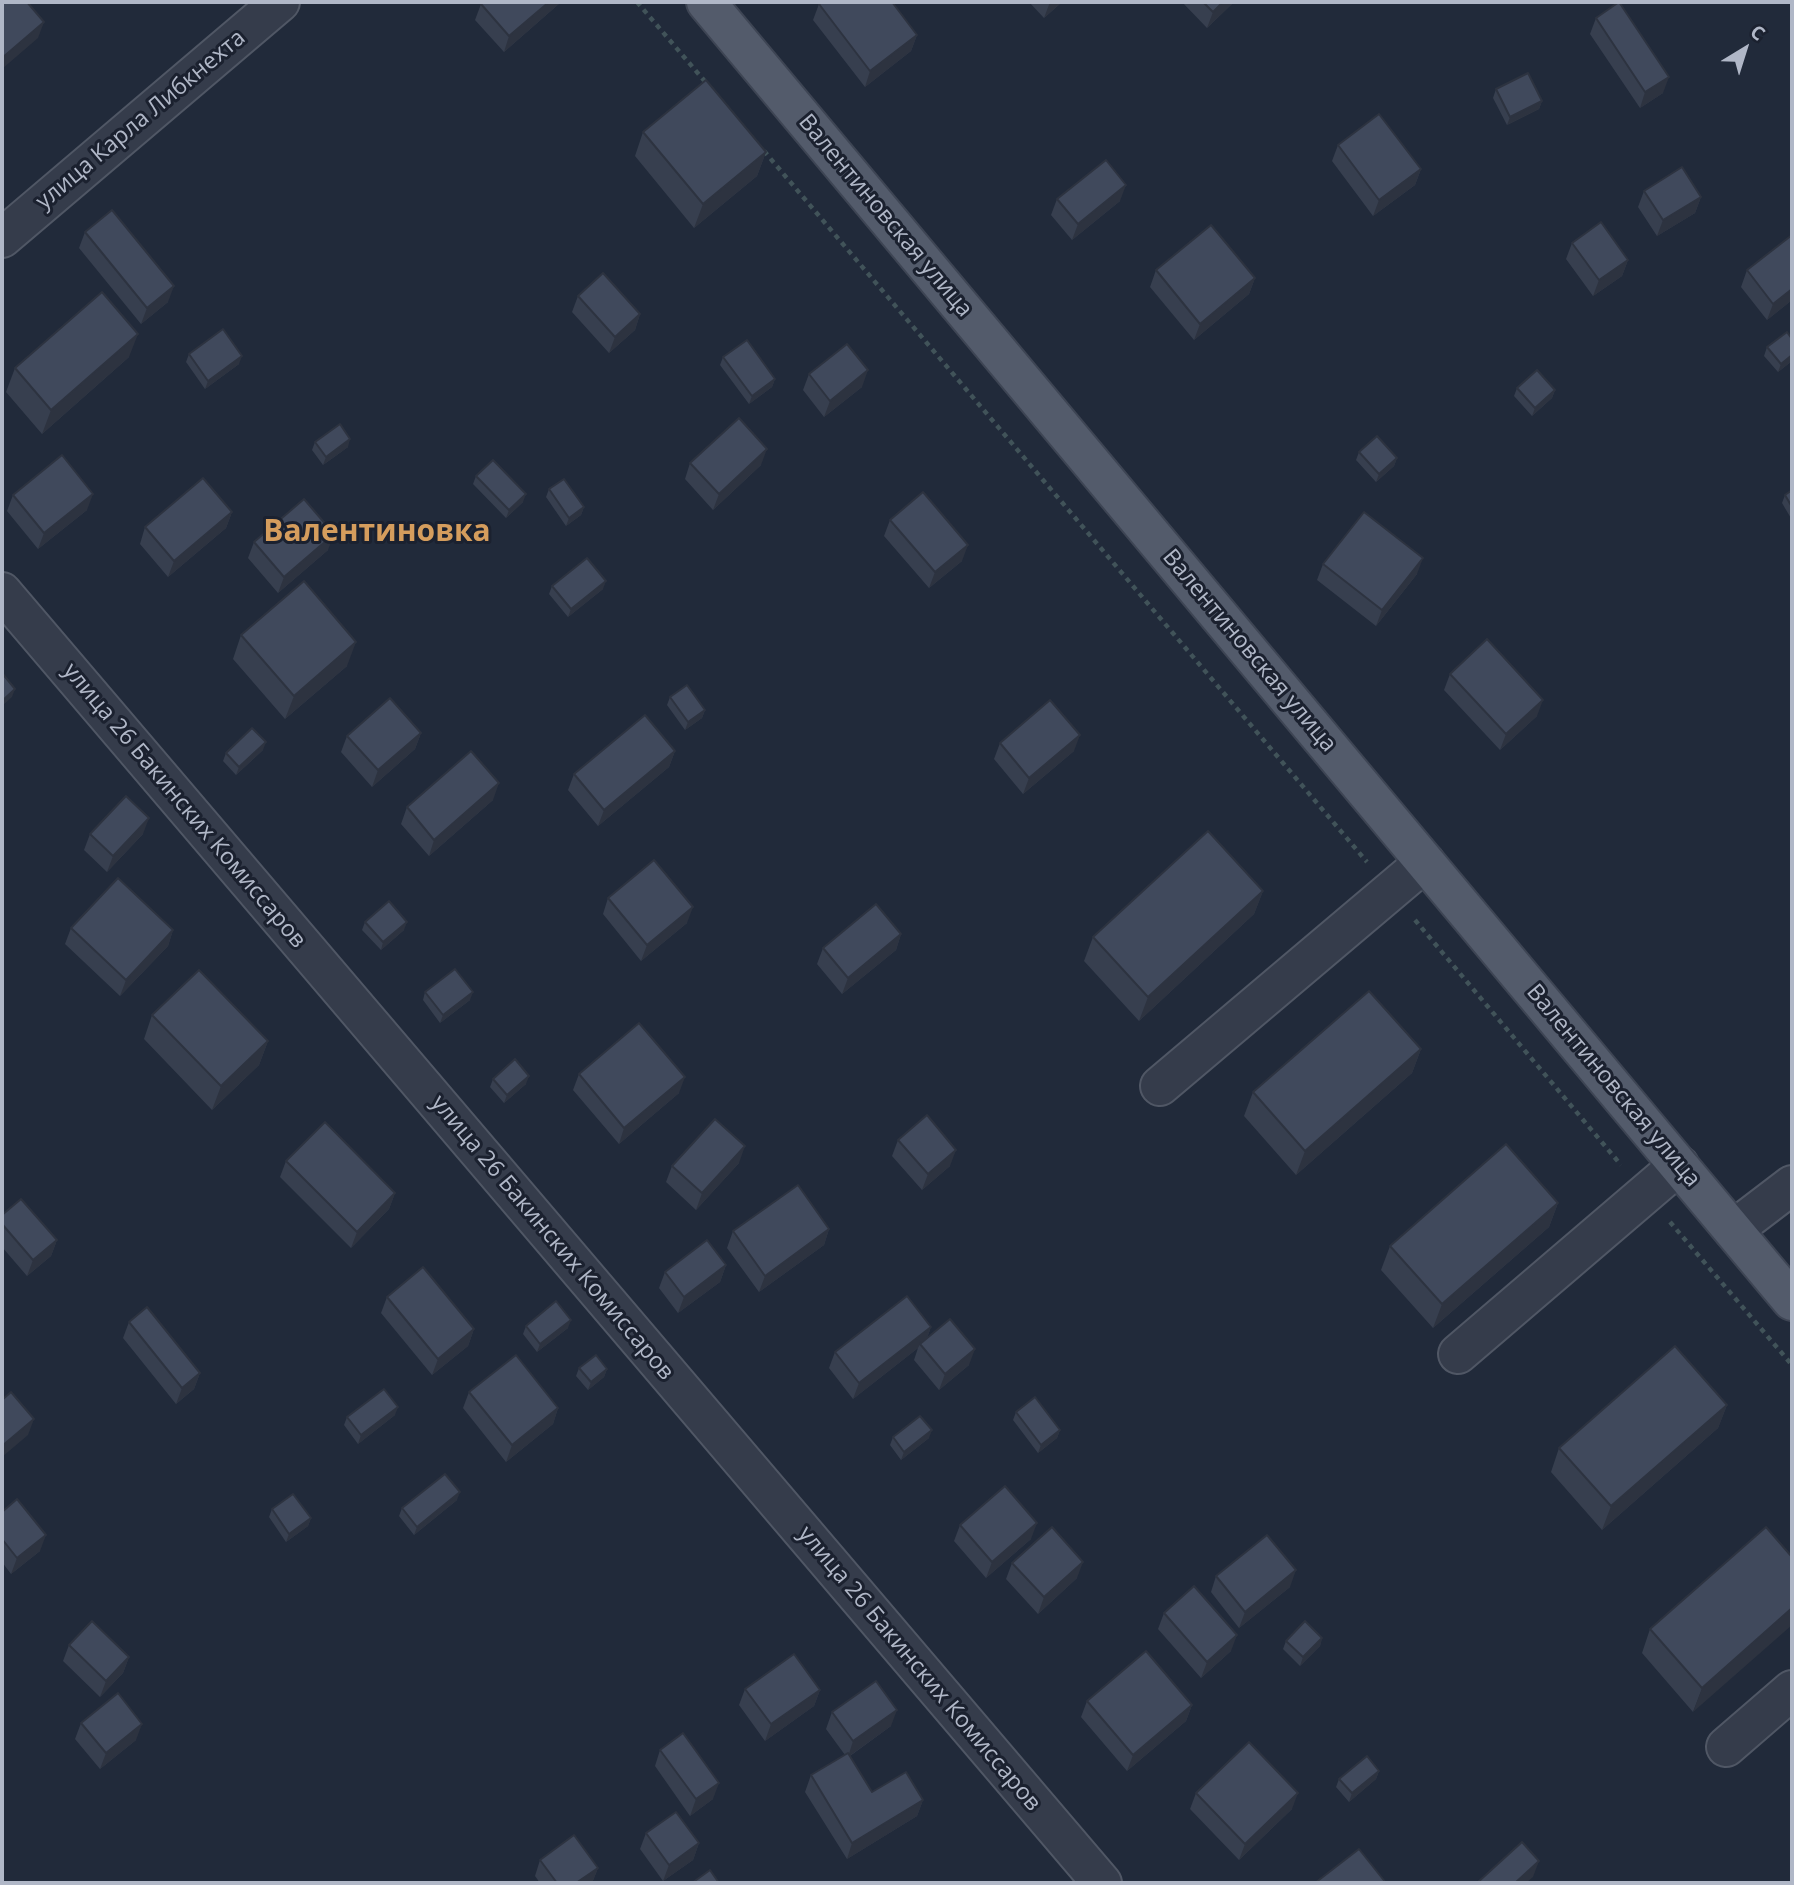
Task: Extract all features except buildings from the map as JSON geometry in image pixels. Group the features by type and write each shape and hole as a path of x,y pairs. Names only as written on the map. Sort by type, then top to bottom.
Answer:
{"main road":[{"name":"Валентиновская улица","path":"706,2 1792,1301"}],"street":[{"name":"улица Карла Либкнехта","path":"2,238 279,2"},
{"name":"улица 26 Бакинских Комиссаров","path":"2,592 1102,1883"},
{"path":"1160,1086 1425,862"},
{"path":"1458,1354 1679,1165"},
{"path":"1733,1230 1792,1185"},
{"path":"1726,1747 1792,1690"}],"path":[{"path":"638,2 709,86"},
{"path":"763,150 1792,1365"}],"district":[{"name":"Валентиновка","path":"377,532"}]}
